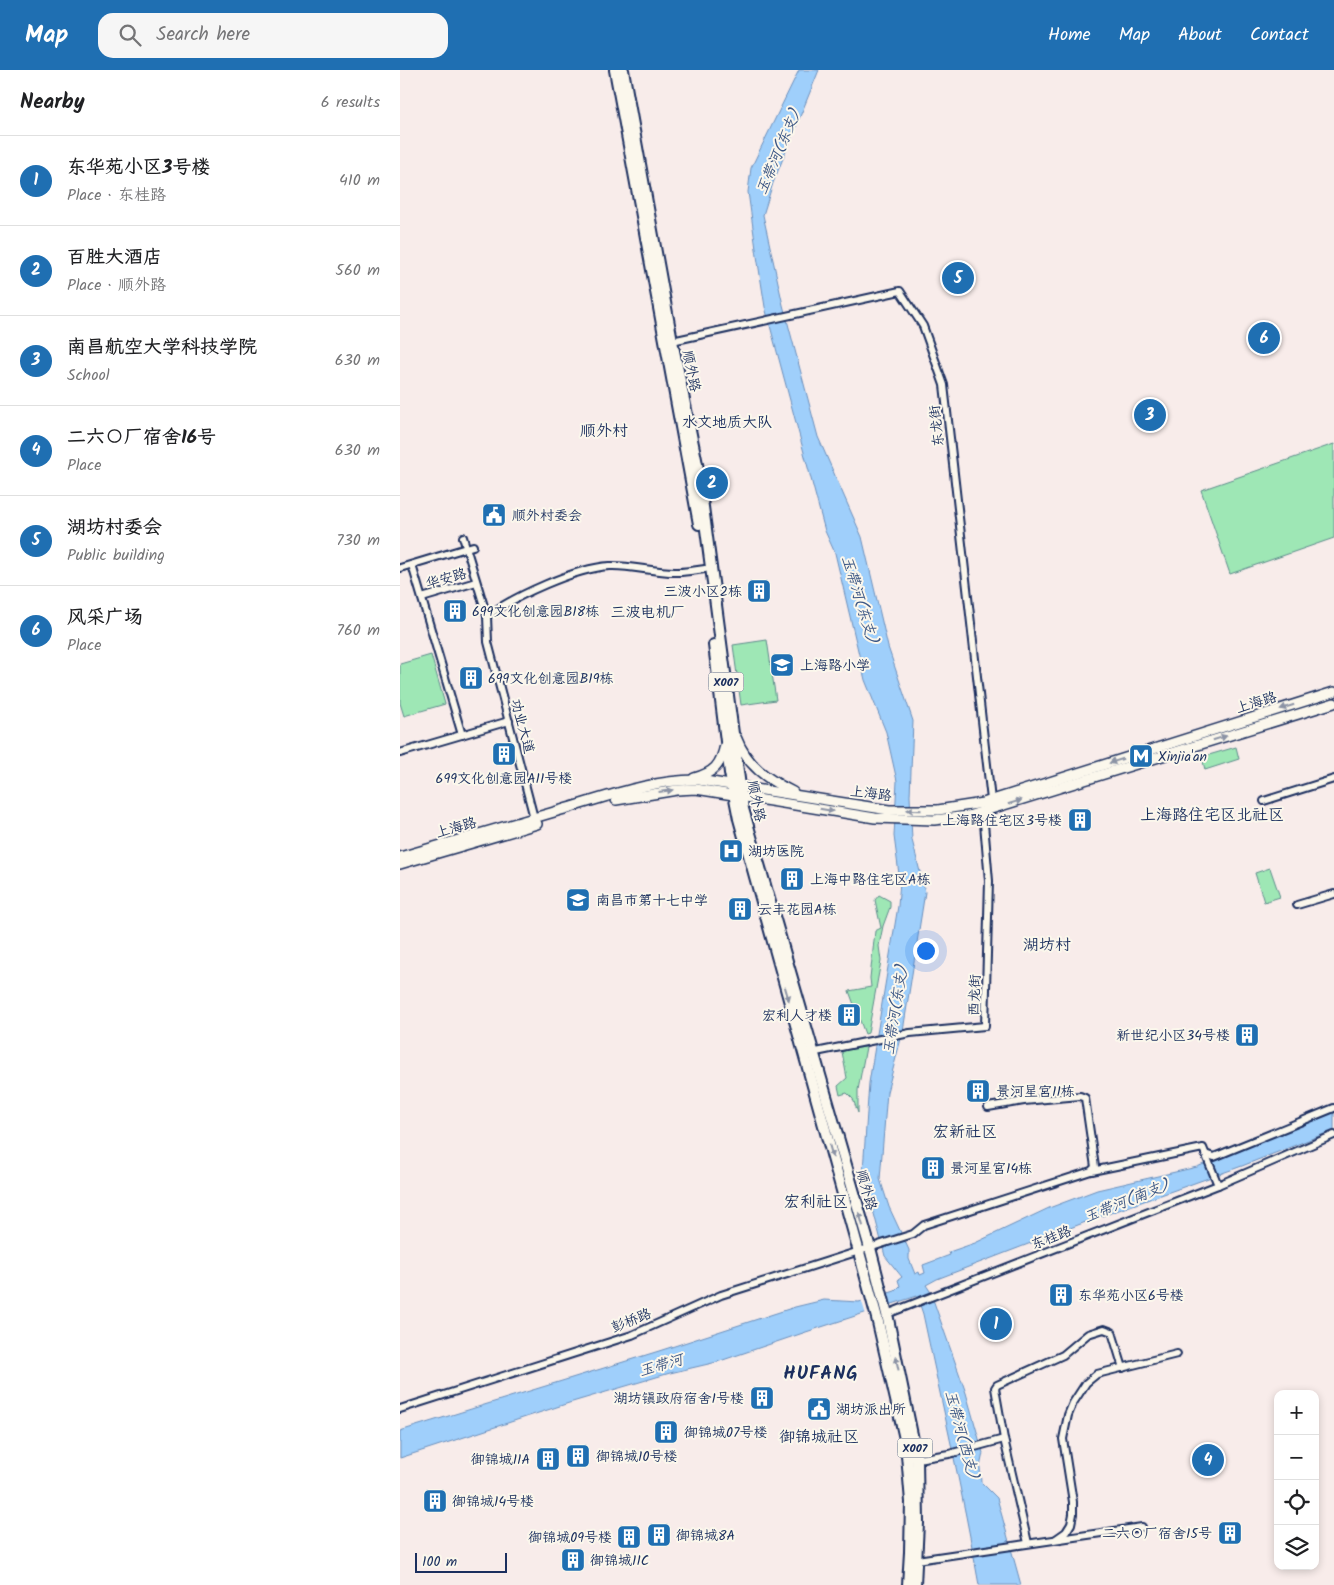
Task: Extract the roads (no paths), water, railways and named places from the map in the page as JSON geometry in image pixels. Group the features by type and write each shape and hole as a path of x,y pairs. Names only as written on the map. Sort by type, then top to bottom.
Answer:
{"main road":[{"name":"顺外路","path":"615,70 696,506 726,740 744,837 809,1054 875,1246 873,1284"},
{"name":"顺外路","path":"623,70 702,499 732,728 736,791"},
{"name":"上海路","path":"400,857 634,790 683,780 699,780 736,791 875,818 891,814 938,810 990,800 1334,692"},
{"name":"上海路","path":"400,864 623,799 677,790 696,789 802,796 891,814 934,820 968,816 1334,703"},
{"path":"732,728 738,743 756,770 775,783 802,796"},
{"path":"683,780 708,773 716,767 722,757 726,740"},
{"name":"顺外路","path":"809,1054 859,1252 873,1284 882,1316 916,1458 918,1498 915,1585"},
{"name":"顺外路","path":"882,1316 906,1443 911,1502 908,1585"}],"street":[{"name":"东龙街","path":"672,341 900,291 923,326 944,385 990,800"},
{"name":"功业大道","path":"463,537 469,547 476,582 487,616 488,642 534,818"},
{"path":"400,568 469,547"},
{"path":"412,565 462,734"},
{"path":"487,616 504,604 540,587 588,570 610,566 677,572 705,569"},
{"name":"华安路","path":"422,598 476,582"},
{"path":"400,753 509,721"},
{"path":"1264,801 1334,779"},
{"name":"西龙街","path":"809,1054 910,1033 985,1026 990,881 983,812"},
{"path":"1296,905 1334,894"},
{"path":"988,1107 1024,1101 1080,1096 1085,1098 1095,1159 1095,1167 1091,1172"},
{"path":"1205,1154 1214,1157 1334,1108"},
{"name":"东桂路","path":"882,1316 1334,1135"},
{"name":"彭桥路","path":"400,1409 632,1335 721,1295 859,1252 913,1234 924,1225 1091,1172 1203,1148 1205,1154"},
{"path":"1205,1154 1217,1183"},
{"path":"1025,1544 995,1388 997,1385 1063,1355 1088,1334 1104,1328 1112,1332 1123,1368"},
{"path":"1056,1539 1066,1532 1074,1514 1063,1439 1068,1415 1073,1403 1086,1383 1097,1374 1177,1354"},
{"path":"916,1458 949,1454 1004,1439"},
{"path":"917,1560 1142,1527"}],"water":[{"path":"799,70 819,70 773,183 763,215 783,305 818,437 862,537 888,647 913,721 910,796 912,840 925,892 903,1031 887,1092 880,1179 889,1207 909,1250 909,1259 915,1274 919,1272 920,1275 925,1273 923,1265 950,1255 949,1252 975,1243 1049,1208 1097,1190 1197,1167 1334,1109 1334,1130 1242,1166 1091,1220 937,1279 926,1285 930,1291 966,1393 983,1453 980,1467 981,1482 997,1498 1021,1585 979,1585 952,1449 923,1314 917,1296 717,1362 670,1373 569,1403 400,1458 400,1431 795,1307 824,1300 859,1302 895,1291 900,1286 898,1280 902,1277 885,1256 863,1171 869,1083 898,906 900,882 894,836 897,781 886,732 865,680 835,553 825,531 765,307 748,192 751,168"}],"place":[{"name":"湖坊村委会","path":"958,278"},
{"name":"风采广场","path":"1264,338"},
{"name":"南昌航空大学科技学院","path":"1150,415"},
{"name":"百胜大酒店","path":"712,483"},
{"name":"顺外村委会","path":"494,515"},
{"name":"三波小区2栋","path":"759,591"},
{"name":"699文化创意园B18栋","path":"455,611"},
{"name":"上海路小学","path":"782,665"},
{"name":"699文化创意园B19栋","path":"471,678"},
{"name":"699文化创意园A11号楼","path":"504,754"},
{"name":"Xinjia'an","path":"1141,756"},
{"name":"上海路住宅区3号楼","path":"1080,820"},
{"name":"湖坊医院","path":"731,851"},
{"name":"上海中路住宅区A栋","path":"792,879"},
{"name":"南昌市第十七中学","path":"578,900"},
{"name":"云丰花园A栋","path":"740,909"},
{"name":"宏利人才楼","path":"849,1015"},
{"name":"新世纪小区34号楼","path":"1247,1035"},
{"name":"景河星宫11栋","path":"978,1091"},
{"name":"景河星宫14栋","path":"933,1168"},
{"name":"东华苑小区6号楼","path":"1061,1295"},
{"name":"东华苑小区3号楼","path":"996,1324"},
{"name":"湖坊镇政府宿舍1号楼","path":"762,1398"},
{"name":"湖坊派出所","path":"819,1409"},
{"name":"御锦城07号楼","path":"666,1432"},
{"name":"御锦城10号楼","path":"578,1456"},
{"name":"御锦城11A","path":"548,1459"},
{"name":"二六〇厂宿舍16号","path":"1208,1460"},
{"name":"御锦城14号楼","path":"435,1501"},
{"name":"二六〇厂宿舍15号","path":"1230,1533"},
{"name":"御锦城8A","path":"659,1535"},
{"name":"御锦城09号楼","path":"629,1537"},
{"name":"御锦城11C","path":"573,1560"}],"district":[{"name":"水文地质大队","path":"727,422"},
{"name":"顺外村","path":"604,430"},
{"name":"三波电机厂","path":"648,612"},
{"name":"上海路住宅区北社区","path":"1212,814"},
{"name":"湖坊村","path":"1047,944"},
{"name":"宏新社区","path":"965,1131"},
{"name":"宏利社区","path":"816,1201"},
{"name":"HUFANG","path":"821,1372"},
{"name":"御锦城社区","path":"819,1436"}],"water label":[{"name":"玉带河(东支)","path":"778,152"},
{"name":"玉带河(东支)","path":"860,599"},
{"name":"玉带河(东支)","path":"895,1010"},
{"name":"玉带河(南支)","path":"1126,1201"},
{"name":"玉带河","path":"661,1365"},
{"name":"玉带河(西支)","path":"962,1434"}]}
